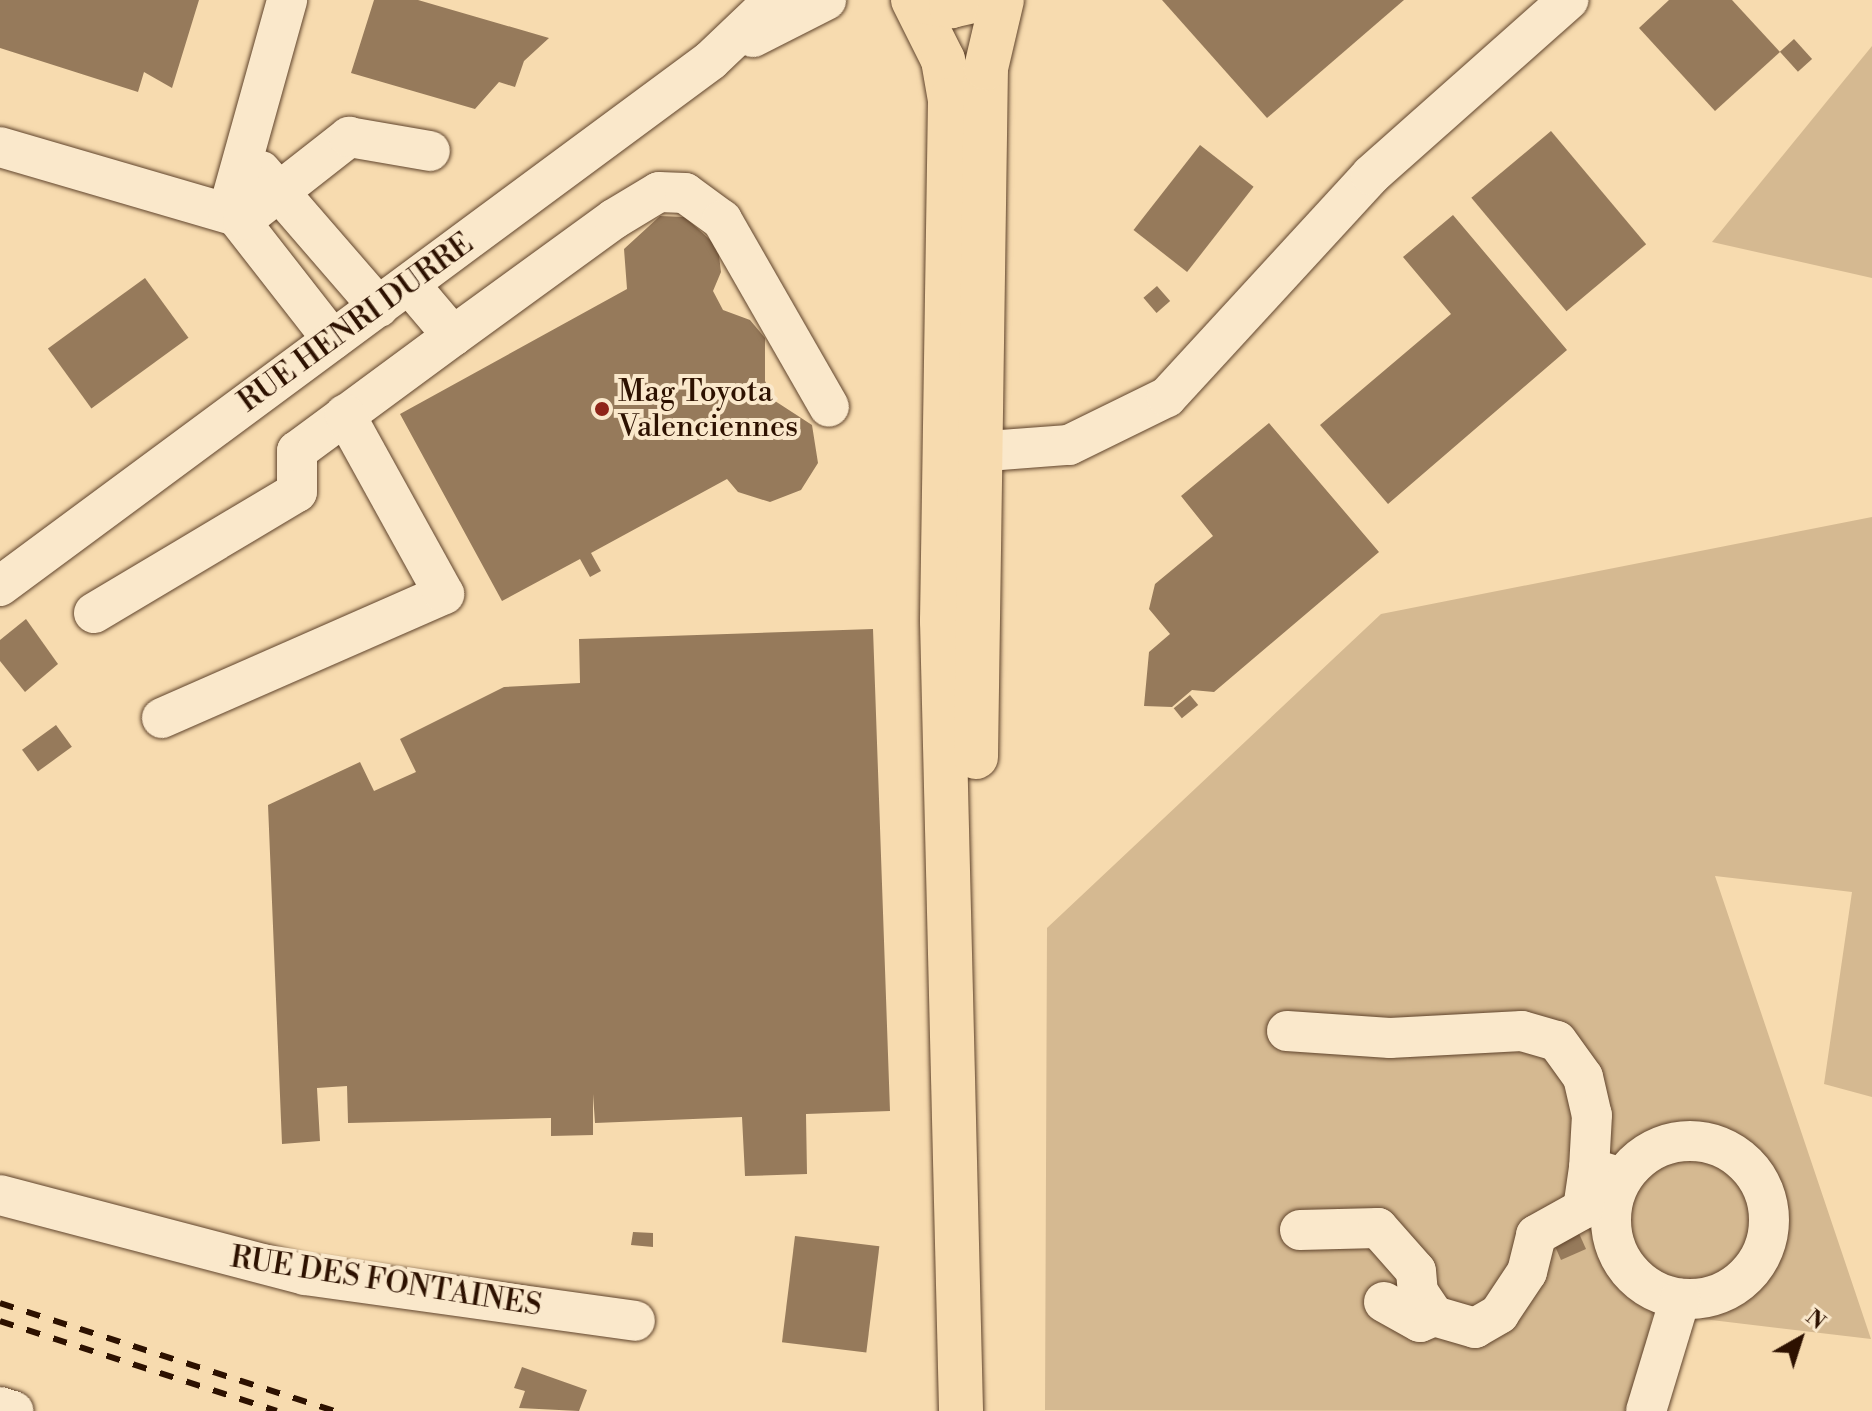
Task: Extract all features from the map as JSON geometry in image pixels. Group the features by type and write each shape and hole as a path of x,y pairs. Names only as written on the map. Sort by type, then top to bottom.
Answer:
{"main road":[{"path":"914,0 951,6 978,0"},
{"path":"914,0 949,87 963,454 983,1411"},
{"path":"961,1411 963,454 986,68 1002,0"}],"street":[{"path":"236,216 241,164 287,0"},
{"name":"RUE HENRI DURRE","path":"0,586 711,60 774,0"},
{"name":"RUE HENRI DURRE","path":"711,60 826,0"},
{"path":"963,454 1069,445 1167,397 1371,175 1568,0"},
{"path":"236,216 280,189 349,137 430,151"},
{"path":"0,147 236,216 333,340"},
{"path":"241,164 280,189 394,295 453,336"},
{"path":"94,613 297,492 297,451 614,219 659,192 685,193 722,220 829,407"},
{"path":"162,718 444,594 345,415"},
{"path":"1287,1031 1390,1038 1522,1031 1557,1041 1577,1066 1589,1102 1606,1173 1612,1203 1619,1255 1634,1276 1680,1299 1731,1288 1758,1260 1770,1223 1755,1173 1737,1155 1687,1140 1650,1152 1606,1173 1583,1209 1536,1235 1527,1272 1499,1314 1475,1328 1434,1316 1420,1322 1384,1302"},
{"name":"RUE DES FONTAINES","path":"0,1195 305,1275 635,1321"},
{"path":"1300,1230 1378,1228 1416,1271 1418,1292 1434,1316"},
{"path":"1646,1411 1680,1299"},
{"path":"0,1407 13,1411"}],"shaded area":[{"path":"1872,46 1872,278 1712,242"},
{"path":"1872,517 1872,1097 1824,1084 1852,892 1715,876 1871,1339 1653,1313 1631,1411 1045,1410 1047,928 1381,614"}],"building":[{"path":"0,0 199,0 172,88 144,72 138,92 0,48"},
{"path":"374,0 418,0 549,38 524,61 515,87 499,82 475,109 351,73"},
{"path":"1162,0 1404,0 1267,118"},
{"path":"1669,0 1732,0 1780,52 1715,111 1639,28"},
{"path":"1794,39 1812,59 1798,72 1780,52"},
{"path":"1551,131 1646,244 1566,311 1471,198"},
{"path":"1200,145 1254,187 1187,272 1134,230"},
{"path":"1453,215 1567,350 1388,504 1320,425 1451,314 1403,257"},
{"name":"Mag Toyota Valenciennes","path":"660,216 685,217 718,247 721,272 713,291 723,310 750,320 765,338 765,381 775,401 812,425 818,463 801,490 770,502 738,492 727,479 591,553 601,571 590,577 580,559 502,601 400,414 627,289 624,249"},
{"path":"145,278 188,338 91,408 48,349"},
{"path":"1157,286 1170,301 1157,313 1143,298"},
{"path":"1269,423 1379,552 1214,692 1192,690 1172,707 1144,706 1149,652 1170,634 1149,609 1155,584 1213,536 1181,496"},
{"path":"26,619 58,664 25,692 0,661 0,640"},
{"path":"873,629 890,1111 806,1114 807,1174 745,1176 742,1117 595,1123 593,1094 593,1135 551,1136 551,1118 348,1123 347,1086 317,1088 320,1141 282,1144 268,805 360,762 374,791 416,772 400,739 504,687 580,683 579,639"},
{"path":"1190,695 1198,705 1182,718 1174,708"},
{"path":"56,725 72,747 38,772 22,750"},
{"path":"1573,1220 1586,1249 1561,1260 1550,1235"},
{"path":"633,1232 653,1233 653,1247 631,1245"},
{"path":"795,1236 879,1246 866,1353 782,1342"},
{"path":"522,1367 587,1390 579,1411 519,1408 525,1391 514,1388"}],"railway":[{"path":"0,1303 334,1411"},
{"path":"0,1321 277,1411"}],"place":[{"name":"Mag Toyota Valenciennes","path":"602,409"}]}
